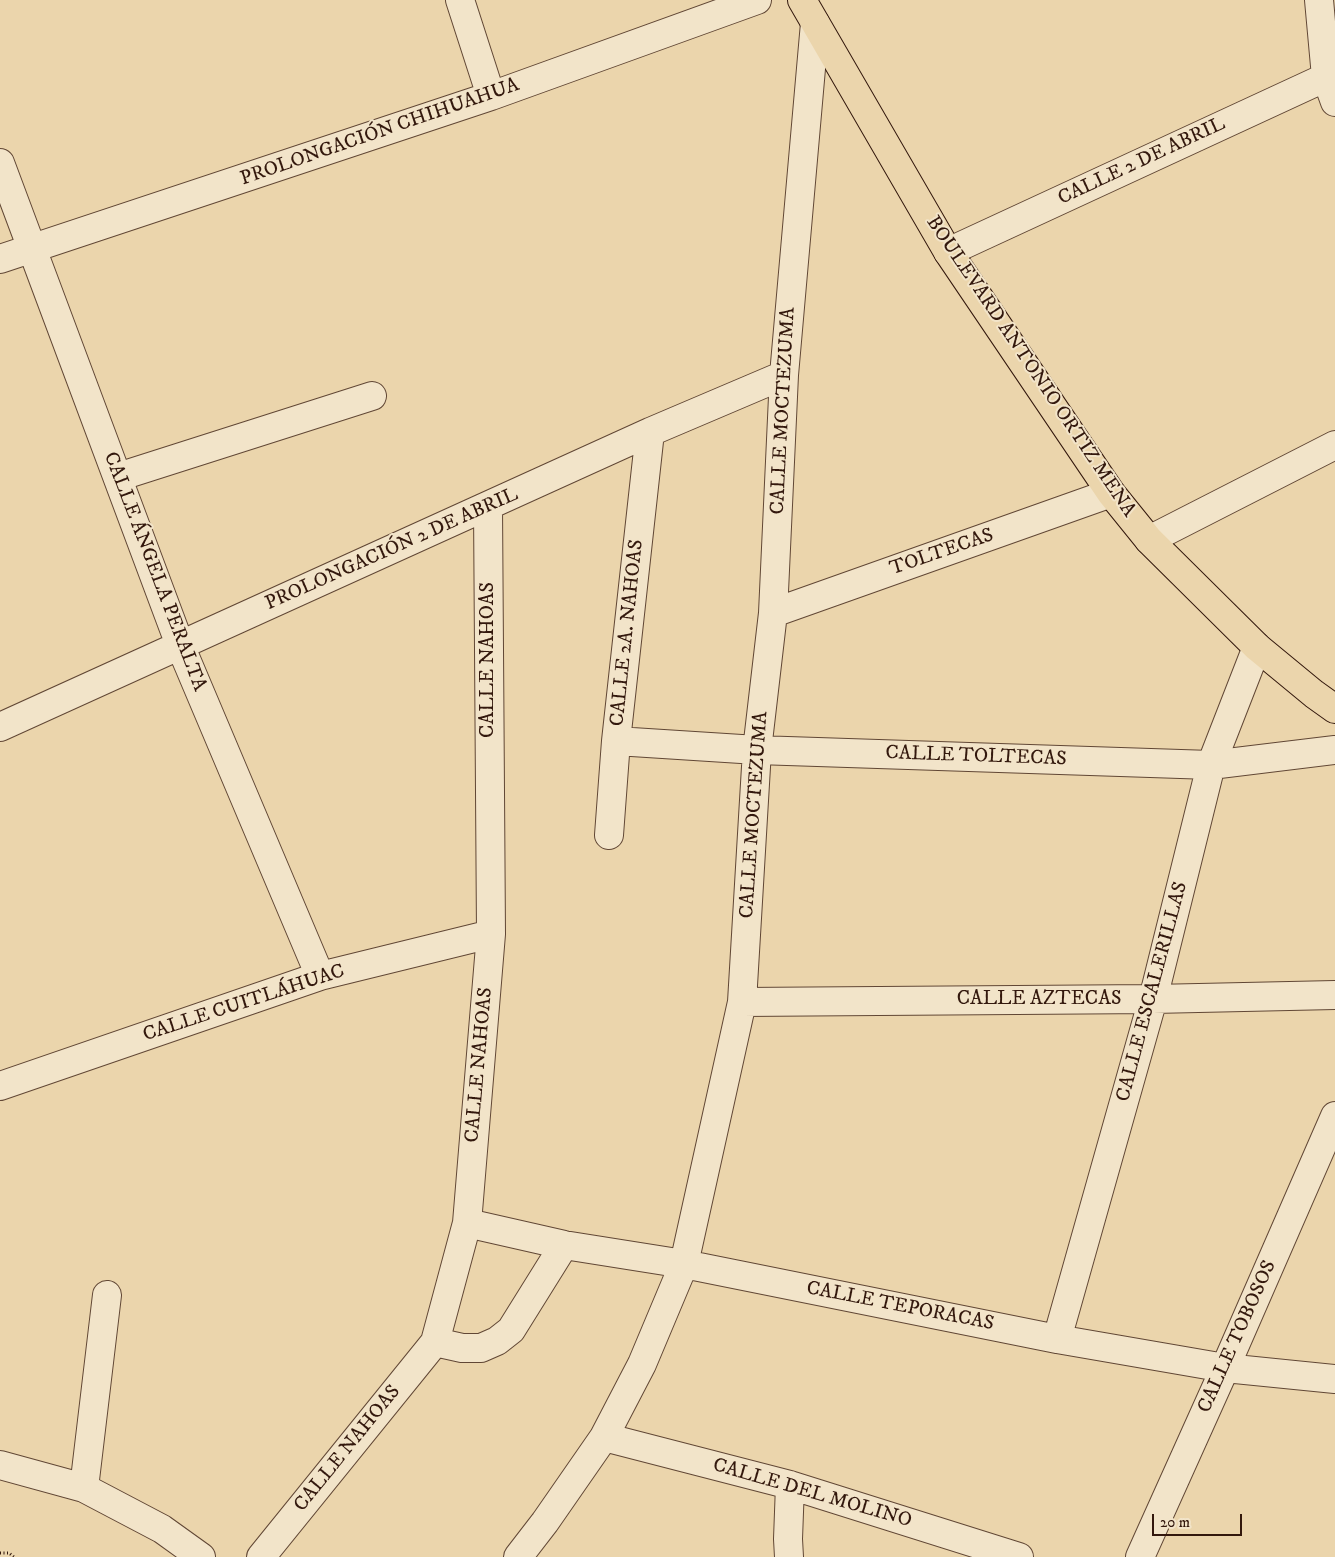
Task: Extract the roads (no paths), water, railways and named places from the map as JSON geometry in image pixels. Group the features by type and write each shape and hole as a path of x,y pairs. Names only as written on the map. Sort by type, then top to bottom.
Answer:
{"main road":[{"name":"BOULEVARD ANTONIO ORTIZ MENA","path":"808,12 948,252 1111,494 1150,540 1257,647 1335,709"}],"street":[{"path":"460,0 491,96"},
{"name":"PROLONGACIÓN CHIHUAHUA","path":"0,259 491,96 757,0"},
{"path":"1319,0 1332,84"},
{"name":"CALLE MOCTEZUMA","path":"518,1557 545,1522 604,1437 642,1364 684,1264 742,1002 757,750 773,613 784,375 808,12"},
{"name":"CALLE 2 DE ABRIL","path":"948,252 1332,84"},
{"name":"CALLE ÁNGELA PERALTA","path":"0,163 180,646 320,976"},
{"name":"PROLONGACIÓN 2 DE ABRIL","path":"0,728 650,432 784,375"},
{"path":"118,477 372,396"},
{"name":"CALLE 2A. NAHOAS","path":"609,835 616,742 650,432"},
{"path":"1150,540 1335,445"},
{"name":"TOLTECAS","path":"773,613 1111,494"},
{"name":"CALLE NAHOAS","path":"261,1557 435,1342 467,1223 490,934 488,507"},
{"name":"CALLE ESCALERILLAS","path":"1057,1338 1154,999 1211,765 1257,647"},
{"name":"CALLE TOLTECAS","path":"616,742 757,750 1211,765 1335,750"},
{"name":"CALLE CUITLÁHUAC","path":"0,1086 320,976 490,934"},
{"name":"CALLE AZTECAS","path":"742,1002 1154,999 1335,995"},
{"name":"CALLE TOBOSOS","path":"1140,1557 1335,1116"},
{"name":"CALLE TEPORACAS","path":"467,1223 564,1246 684,1264 1057,1338 1225,1368 1335,1380"},
{"path":"435,1342 462,1348 482,1348 497,1341 511,1330 564,1246"},
{"path":"84,1488 108,1295"},
{"name":"CALLE DEL MOLINO","path":"604,1437 790,1485 1019,1557"},
{"path":"0,1465 84,1488 162,1529 200,1557"},
{"path":"789,1557 790,1485"}]}
